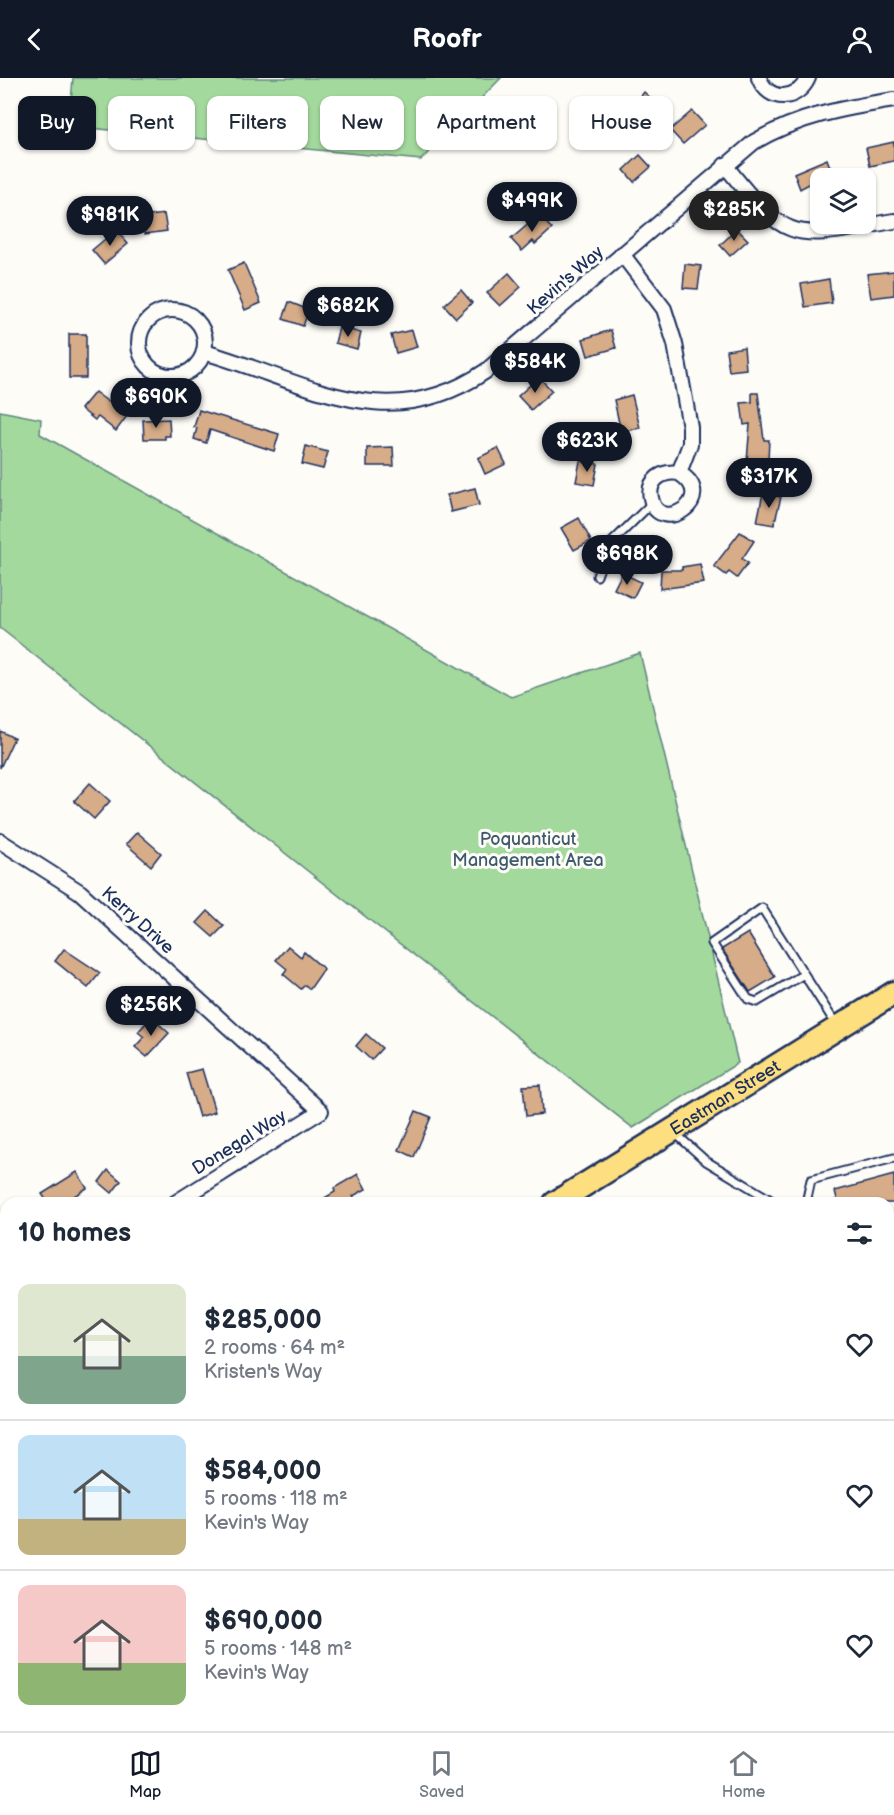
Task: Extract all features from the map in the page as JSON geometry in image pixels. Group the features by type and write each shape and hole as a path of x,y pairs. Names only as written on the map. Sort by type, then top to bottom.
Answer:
{"main road":[{"name":"Eastman Street","path":"565,1197 894,993"}],"street":[{"path":"759,78 767,91 774,95 790,96 804,86 807,78"},
{"path":"790,96 798,120"},
{"name":"Kevin's Way","path":"204,352 366,403 400,404 422,401 459,388 486,371 754,142 798,120 841,109 894,100"},
{"path":"725,165 769,217 790,230 814,234 894,221"},
{"path":"622,254 664,309 675,344 690,427 690,444 680,473"},
{"path":"168,310 179,310 189,314 203,330 204,352 192,370 171,376 150,368 144,360 140,339 149,320 168,310"},
{"path":"665,473 680,473 686,477 693,489 691,503 675,515 668,515 656,509 652,503 650,488 658,476 665,473"},
{"name":"Kerry Drive","path":"0,841 42,865 80,892 321,1111"},
{"name":"Donegal Way","path":"185,1197 321,1111"}],"lane":[{"path":"597,576 607,547 652,503"},
{"path":"804,974 757,1002 748,999 712,943 762,908 804,974 838,1028"},
{"path":"672,1130 706,1161 766,1197"},
{"path":"807,1197 811,1180 894,1158"}],"green space":[{"path":"73,78 501,78 483,96 416,96 416,150 431,150 421,160 308,149 308,96 207,96 207,139 195,138 195,96 108,96 108,130 96,129 96,96 72,96"},
{"name":"Poquanticut Management Area","path":"0,411 41,419 40,434 511,697 640,653 738,1063 633,1128 0,628"}],"building":[{"path":"692,111 705,125 683,144 673,133 673,127"},
{"path":"894,142 894,161 870,166 866,148"},
{"path":"640,155 651,167 634,182 624,170"},
{"path":"827,159 830,168 810,168 810,184 800,189 794,173"},
{"path":"164,214 167,231 145,234 143,217"},
{"path":"539,215 552,229 535,244 533,241 522,251 511,239"},
{"path":"737,229 748,240 730,256 720,245"},
{"path":"116,230 128,244 104,264 92,250"},
{"path":"244,263 261,303 245,310 228,270"},
{"path":"685,264 701,266 698,289 683,288"},
{"path":"894,271 894,295 871,298 867,274"},
{"path":"509,273 521,287 500,306 487,293"},
{"path":"829,279 832,303 805,307 801,284"},
{"path":"461,290 472,303 456,318 444,305"},
{"path":"289,302 309,310 303,326 283,319"},
{"path":"339,327 361,333 357,349 335,343"},
{"path":"412,330 417,347 396,353 391,335"},
{"path":"611,330 616,348 588,356 583,339"},
{"path":"69,334 86,334 86,378 69,378"},
{"path":"744,347 746,369 729,371 726,350"},
{"path":"539,377 552,391 531,410 518,396"},
{"path":"95,392 127,416 116,431 98,417 95,420 81,409"},
{"path":"752,393 758,393 764,440 769,440 767,479 750,478 751,461 747,461 750,424 744,425 741,403 752,402"},
{"path":"632,395 640,428 621,432 614,400"},
{"path":"199,410 279,434 274,451 210,430 206,443 194,439 197,428 194,427"},
{"path":"169,419 170,436 165,436 165,439 144,439 143,420"},
{"path":"306,446 328,452 323,469 302,464"},
{"path":"393,447 394,466 367,466 367,448"},
{"path":"498,448 506,464 485,474 478,458"},
{"path":"580,461 598,464 594,485 576,482"},
{"path":"475,488 479,505 451,512 447,495"},
{"path":"763,493 781,497 774,525 757,522"},
{"path":"579,518 591,541 574,550 561,528"},
{"path":"740,532 754,541 742,559 748,563 737,578 729,572 726,575 714,566"},
{"path":"700,564 704,583 660,589 661,570 682,570 682,567"},
{"path":"622,573 641,582 633,598 614,589"},
{"path":"0,731 14,738 0,768"},
{"path":"90,783 110,801 94,819 74,801"},
{"path":"137,832 161,853 151,866 126,844"},
{"path":"208,911 224,926 213,937 197,923"},
{"path":"748,933 775,977 750,992 722,949"},
{"path":"288,946 301,957 304,952 324,969 310,989 305,985 301,989 283,974 287,969 276,960"},
{"path":"64,949 100,973 88,988 55,961"},
{"path":"151,1017 169,1033 147,1057 135,1047 144,1037 138,1032"},
{"path":"366,1034 382,1048 371,1060 356,1046"},
{"path":"202,1069 215,1112 199,1117 186,1073"},
{"path":"540,1085 542,1114 526,1116 523,1086"},
{"path":"416,1111 431,1117 414,1157 399,1150"},
{"path":"108,1170 121,1181 112,1193 99,1182"},
{"path":"77,1172 87,1188 73,1197 44,1197 42,1194"},
{"path":"358,1174 366,1189 354,1197 326,1197 335,1192 334,1188"},
{"path":"894,1175 894,1197 836,1197 835,1191"}]}
